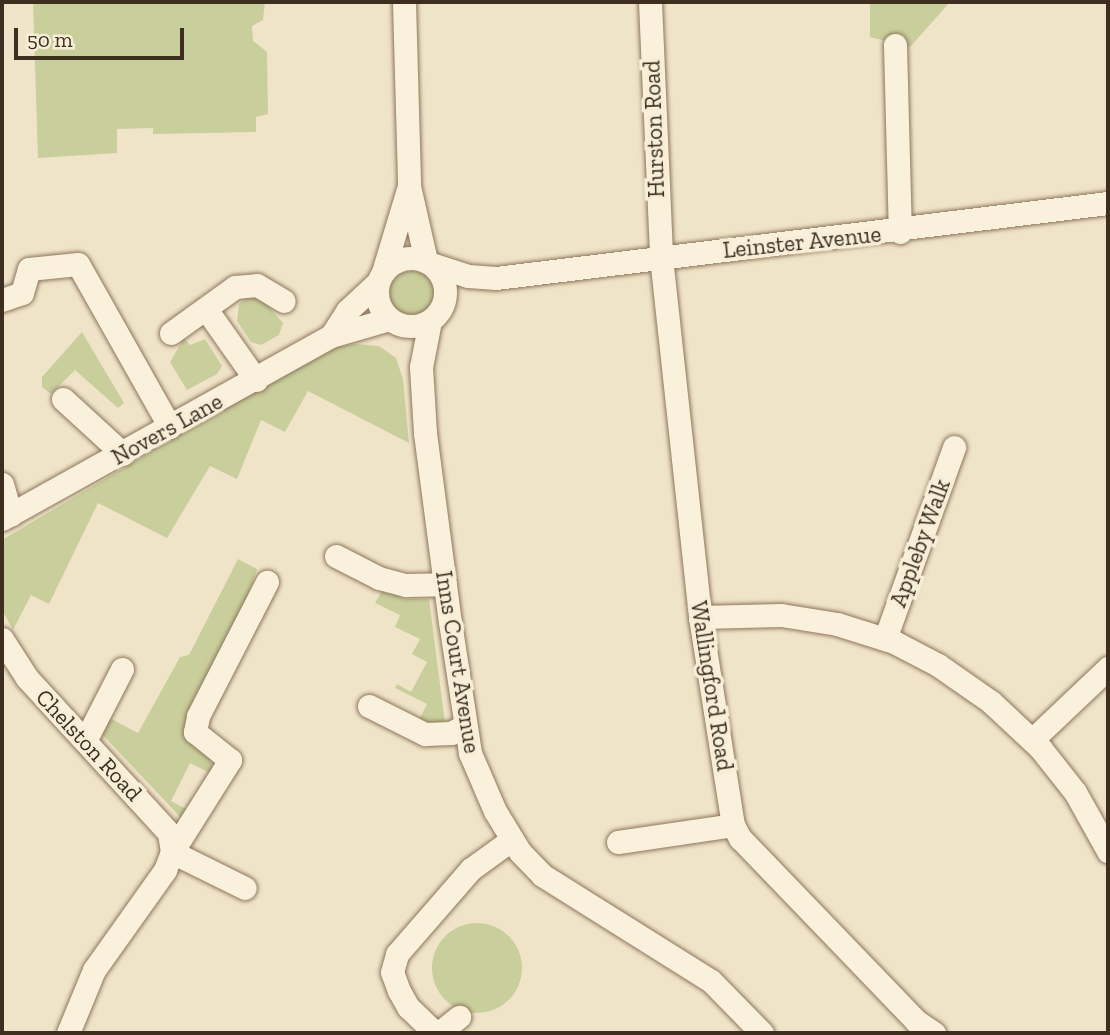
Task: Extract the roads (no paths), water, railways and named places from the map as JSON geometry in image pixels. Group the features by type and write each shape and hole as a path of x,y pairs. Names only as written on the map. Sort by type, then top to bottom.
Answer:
{"street":[{"path":"404,2 409,186 428,263 446,290 435,317 415,326 393,321 378,302 380,277 409,186"},
{"name":"Hurston Road","path":"650,2 661,257"},
{"path":"895,45 900,232"},
{"name":"Leinster Avenue","path":"428,263 468,276 496,278 661,257 900,232 1108,203"},
{"name":"Wallingford Road","path":"661,257 700,617 733,825 740,838 933,1033"},
{"path":"380,277 402,258 428,263"},
{"path":"2,300 22,293 29,269 78,264 170,427"},
{"name":"Novers Lane","path":"331,336 347,311 380,277"},
{"name":"Leinster Avenue","path":"435,317 460,296 496,278"},
{"path":"171,334 235,287 248,285 269,289 284,301"},
{"path":"206,309 256,380"},
{"name":"Inns Court Avenue","path":"435,317 421,367 464,726 475,764 511,839 542,875 711,981 762,1033"},
{"name":"Novers Lane","path":"6,517 331,336 393,321"},
{"name":"Inns Court Avenue","path":"393,321 421,367"},
{"path":"63,399 122,454"},
{"name":"Appleby Walk","path":"885,639 954,446"},
{"path":"2,484 6,517"},
{"path":"336,556 379,578 406,585 445,584"},
{"path":"68,1033 94,970 165,870 172,852 198,817 230,760 195,732 198,716 267,582"},
{"path":"700,617 781,615 838,624 885,639 965,682 1032,740 1076,792 1108,851"},
{"name":"Chelston Road","path":"2,639 26,678 169,833 172,852"},
{"path":"1032,740 1108,668"},
{"path":"85,741 122,669"},
{"path":"369,706 425,734 451,733 464,726"},
{"path":"618,842 733,825"},
{"path":"459,1017 432,1029 399,990 392,972 397,954 471,869 511,839"},
{"path":"172,852 245,888"}]}
